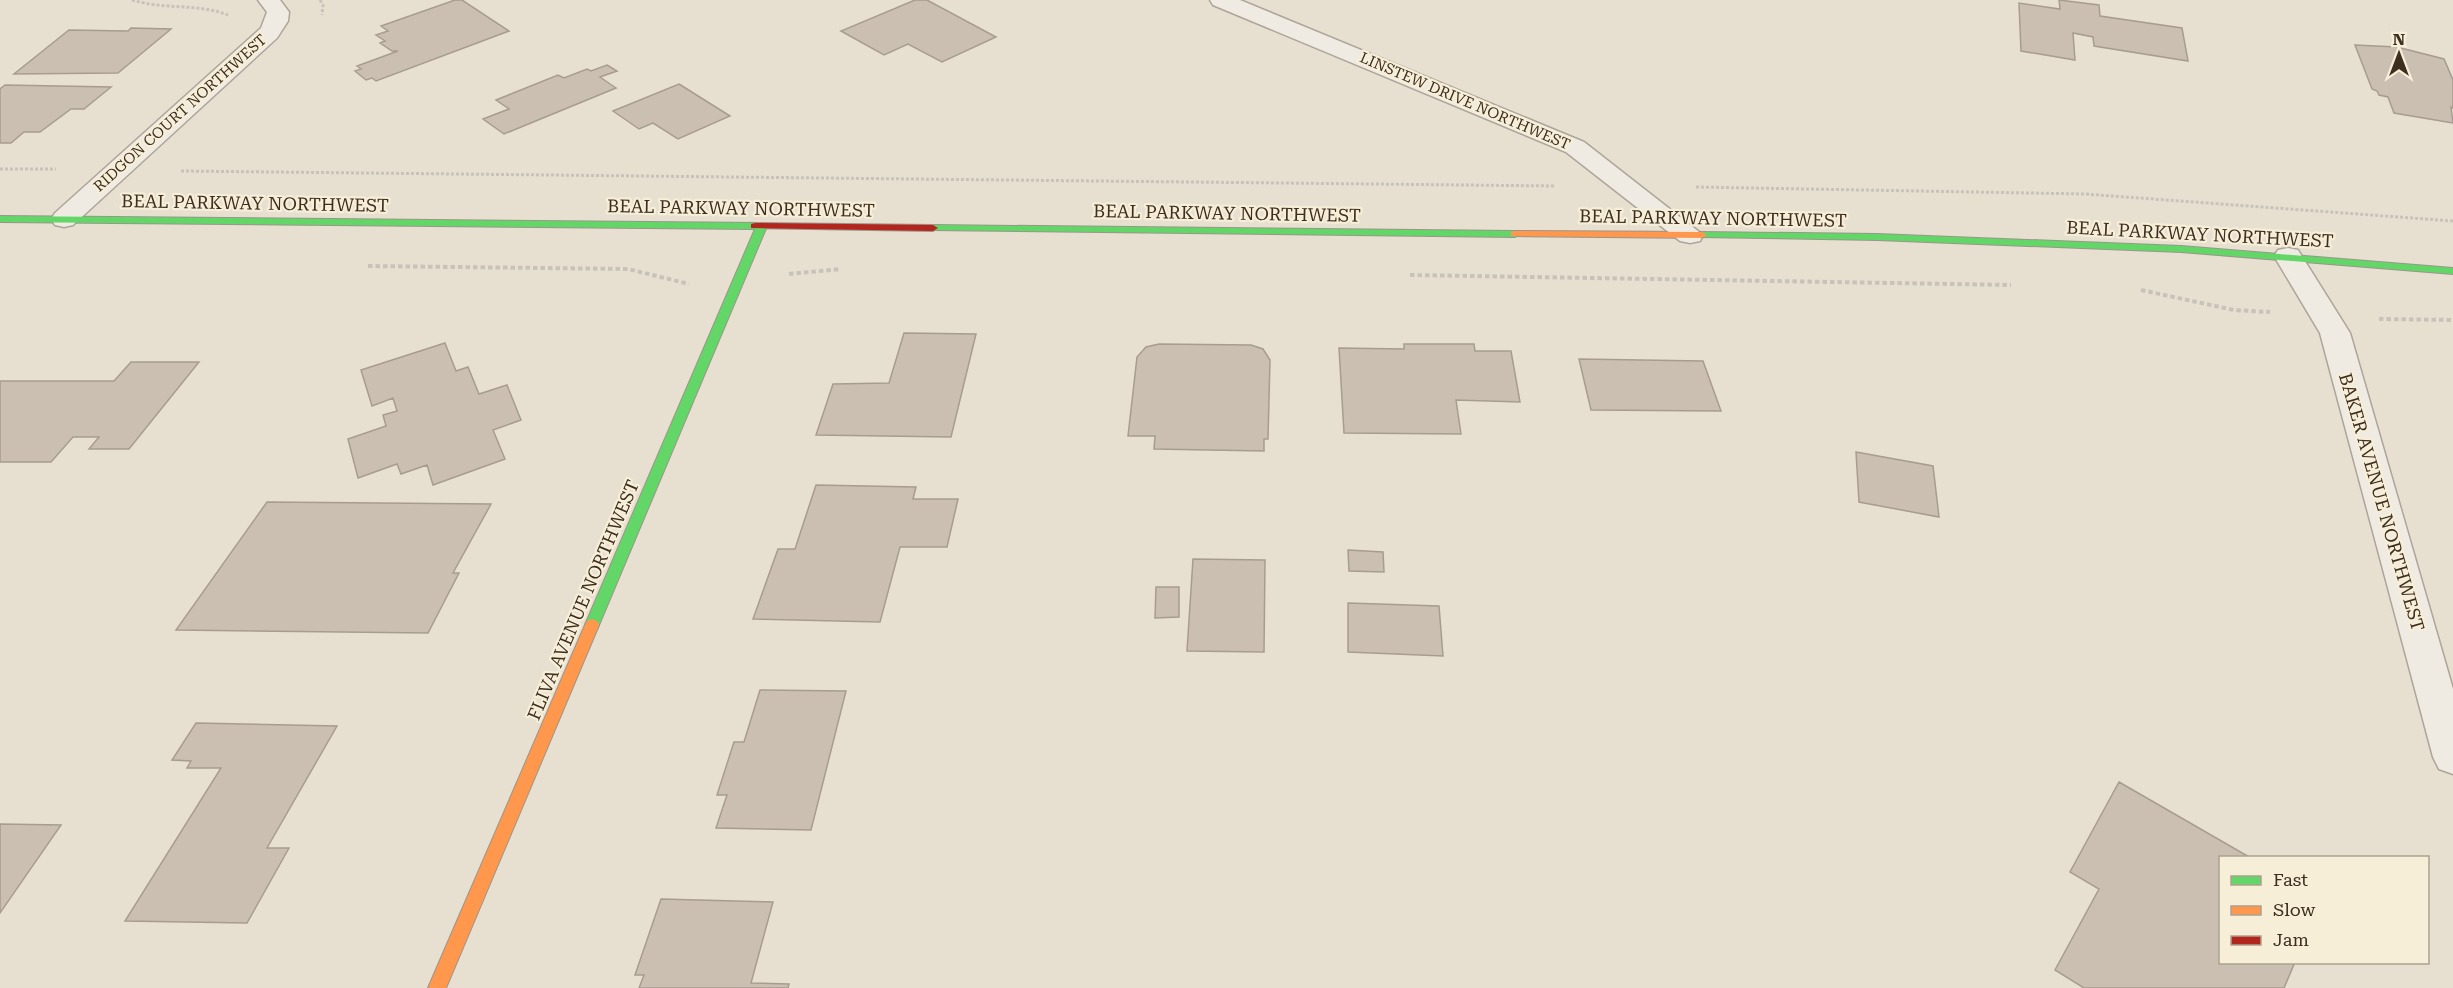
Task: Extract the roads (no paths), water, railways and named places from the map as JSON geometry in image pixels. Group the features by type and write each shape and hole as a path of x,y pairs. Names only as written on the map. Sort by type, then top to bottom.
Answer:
{"main road":[{"name":"BEAL PARKWAY NORTHWEST","path":"0,219 1877,237 2181,249 2288,256 2453,272"},
{"name":"FLIVA AVENUE NORTHWEST","path":"437,988 762,226"}],"street":[{"name":"RIDGON COURT NORTHWEST","path":"64,219 269,33 277,21 278,12 269,0"},
{"name":"LINSTEW DRIVE NORTHWEST","path":"1221,0 1575,147 1690,236"},
{"name":"BAKER AVENUE NORTHWEST","path":"2288,256 2335,333 2453,757"}]}
